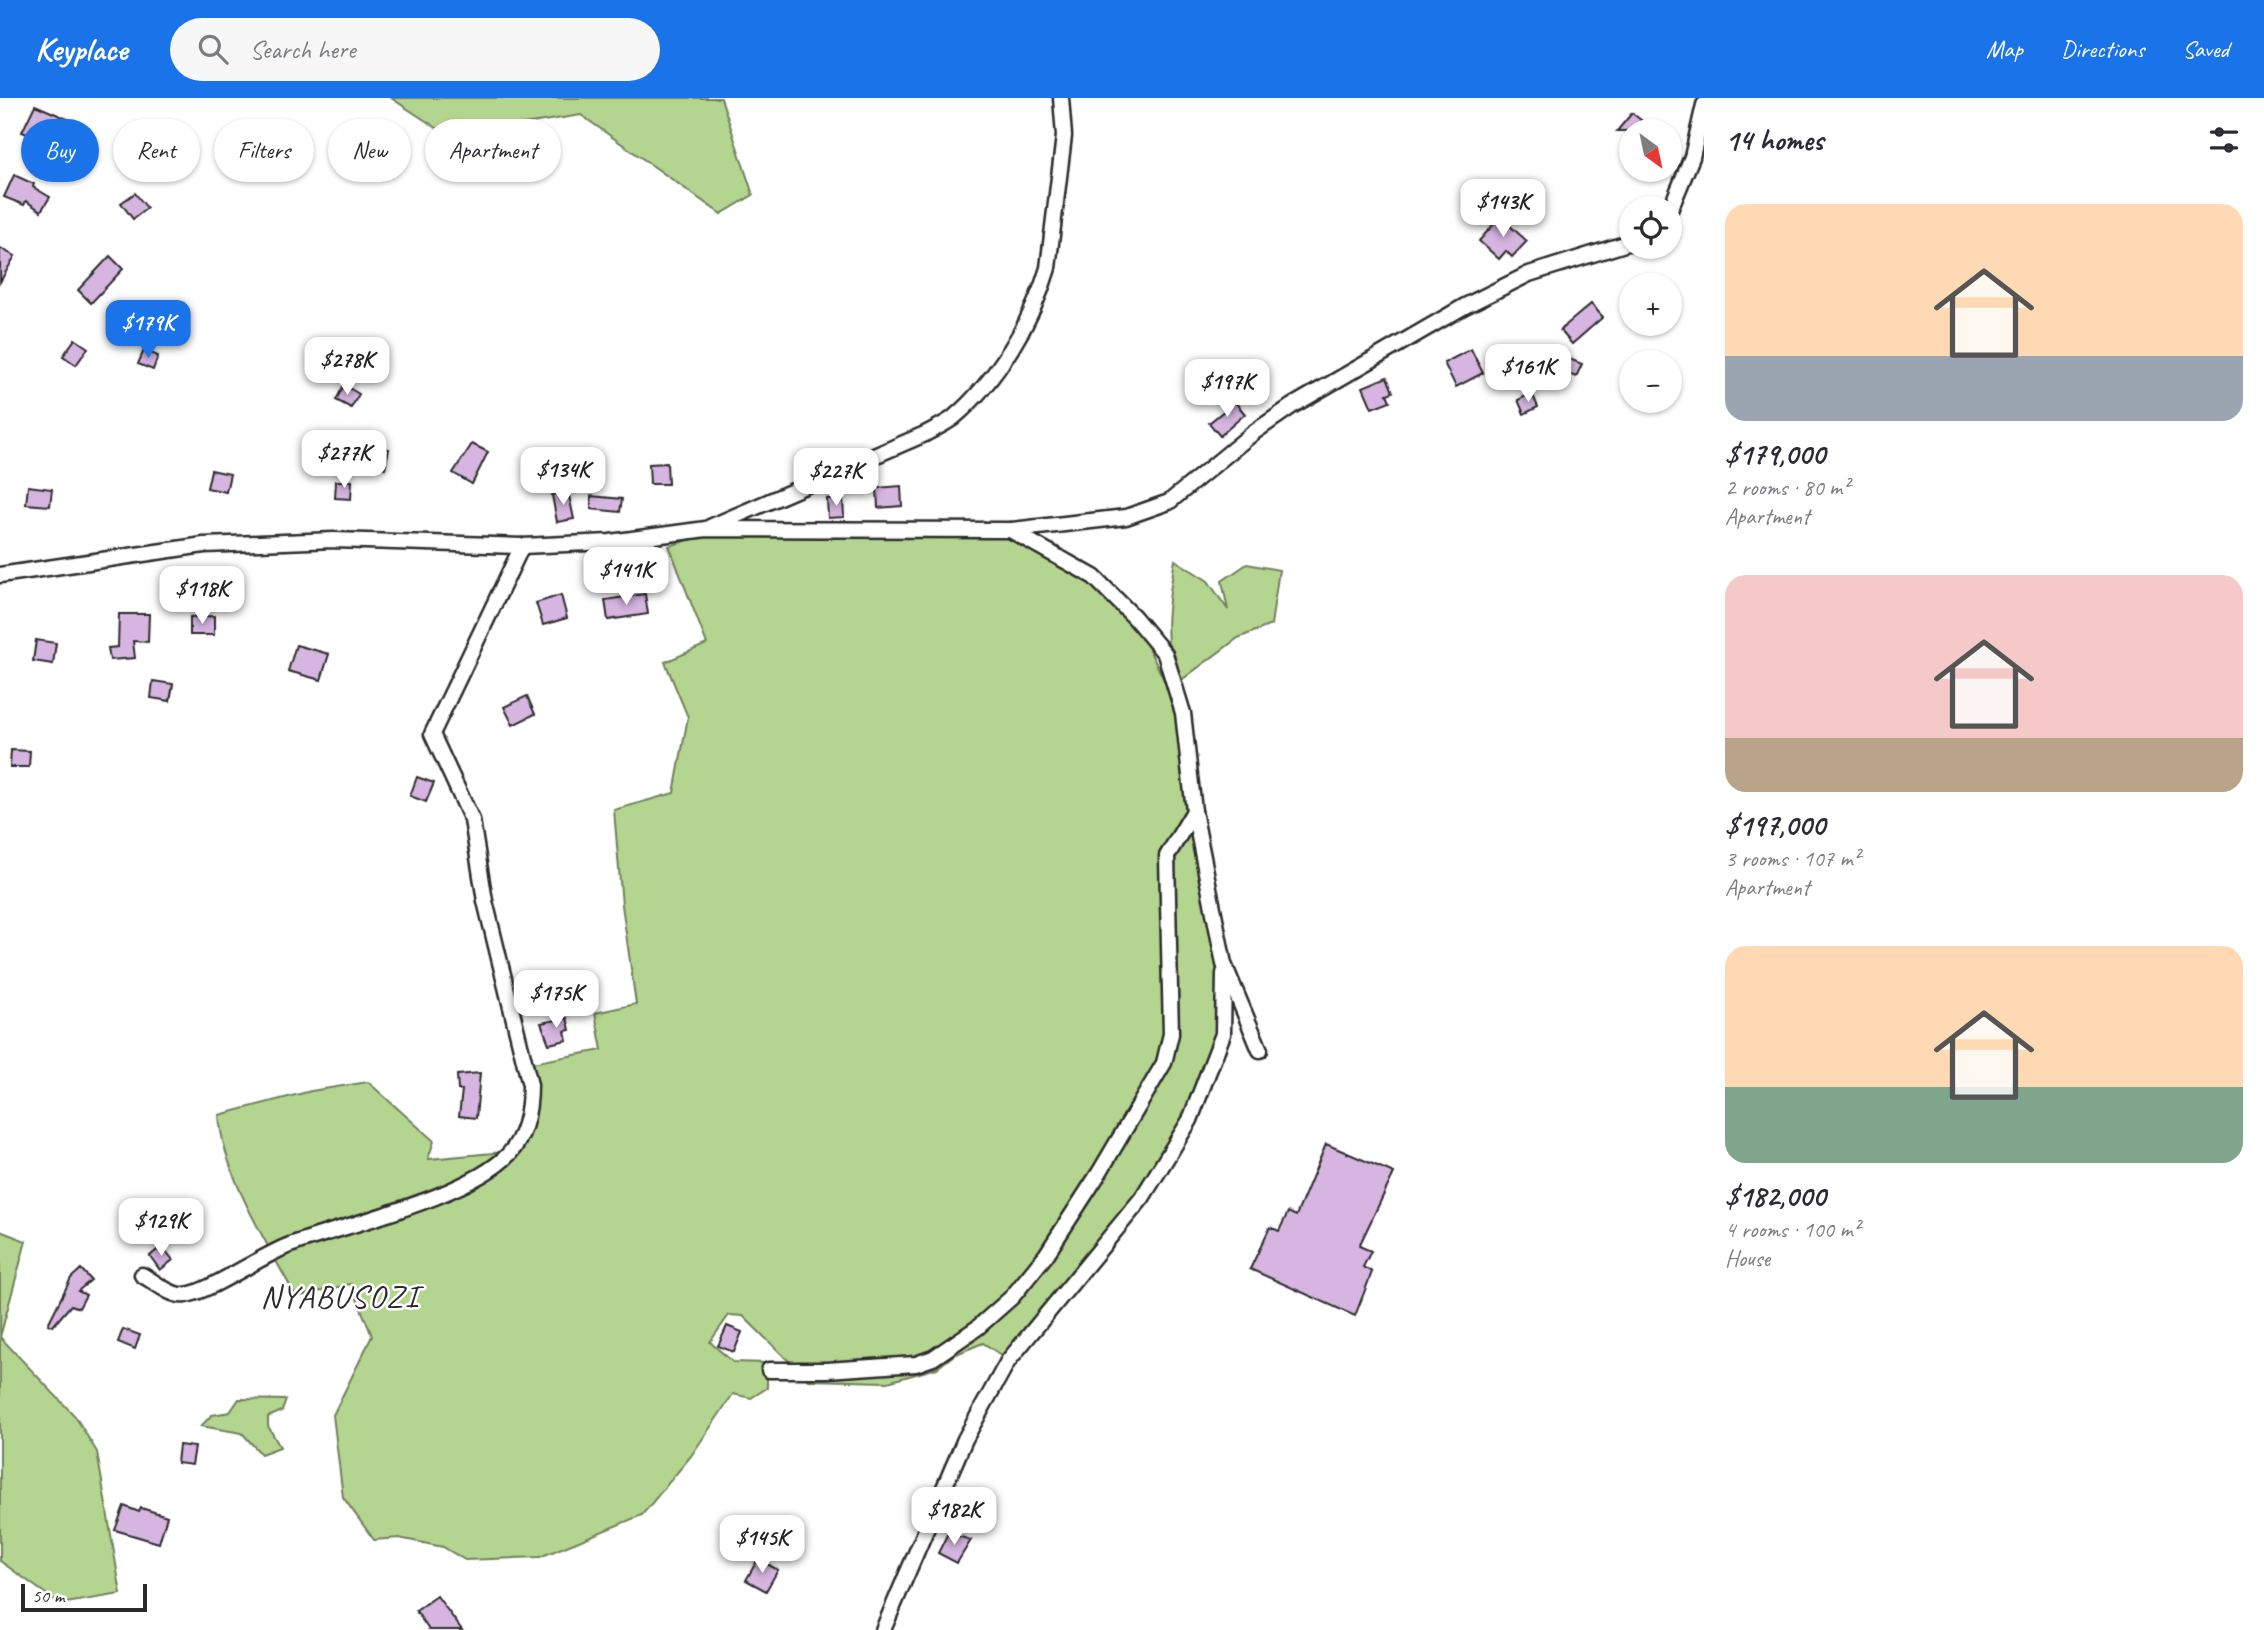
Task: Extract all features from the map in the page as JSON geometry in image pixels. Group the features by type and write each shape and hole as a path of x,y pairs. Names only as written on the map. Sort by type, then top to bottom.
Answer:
{"street":[{"path":"706,529 836,470 919,438 953,418 979,390 1023,325 1043,286 1048,268 1064,136 1061,98"},
{"path":"1676,196 1692,156 1704,105"},
{"path":"0,575 204,545 334,540 522,546 610,542 706,529 1010,530 1126,517 1169,502 1292,406 1453,312 1530,274 1619,246"},
{"path":"1010,530 1094,577 1135,617 1165,654 1183,713 1194,811 1224,964 1260,1050"},
{"path":"142,1275 177,1295 196,1292 289,1245 386,1214 484,1174 510,1153 521,1135 529,1114 530,1085 485,901 472,820 432,734 522,546"},
{"path":"769,1370 827,1370 916,1364 933,1358 977,1328 1012,1297 1046,1255 1099,1173 1164,1063 1171,1034 1167,856 1194,811"},
{"path":"883,1630 965,1438 1008,1361 1142,1198 1190,1120 1223,1034 1224,964"}],"green space":[{"path":"391,98 721,98 753,195 721,214 581,115 556,119 425,120"},
{"path":"703,536 1004,537 1080,570 1130,611 1174,700 1186,812 1222,963 1222,1032 1189,1119 1142,1197 1007,1359 983,1343 954,1355 937,1368 888,1382 808,1380 743,1316 729,1315 710,1342 733,1362 767,1363 767,1388 751,1398 733,1394 691,1456 642,1515 540,1557 465,1560 443,1547 399,1538 374,1540 343,1497 333,1415 372,1336 351,1284 296,1297 237,1185 222,1138 219,1115 311,1091 368,1082 434,1141 428,1159 504,1152 524,1112 526,1064 602,1050 595,1013 636,1004 622,905 614,810 674,793 688,717 665,662 707,644 669,546"},
{"path":"1175,560 1208,581 1228,610 1222,581 1247,564 1279,570 1271,625 1238,638 1176,684 1167,637"},
{"path":"0,1231 26,1241 0,1337"},
{"path":"0,1337 75,1416 97,1452 121,1594 60,1604 0,1561"},
{"path":"239,1399 286,1400 282,1411 268,1417 268,1426 280,1447 261,1454 242,1433 201,1426 212,1415 230,1412"}],"building":[{"path":"35,105 68,119 28,119"},
{"path":"1632,113 1640,119 1627,119"},
{"path":"14,175 21,178 21,182 34,184 33,187 50,197 41,211 26,201 24,205 4,197"},
{"path":"135,193 147,208 133,219 121,203"},
{"path":"1500,217 1527,241 1512,257 1506,251 1499,259 1479,241"},
{"path":"0,248 15,256 0,282"},
{"path":"110,256 123,269 91,303 78,290"},
{"path":"1591,304 1603,317 1572,344 1560,330"},
{"path":"75,339 88,348 76,365 63,356"},
{"path":"1471,349 1483,373 1456,387 1444,363"},
{"path":"144,350 158,356 153,370 138,364"},
{"path":"1567,358 1582,364 1576,377 1561,371"},
{"path":"1387,377 1393,392 1387,394 1390,401 1372,408 1363,387"},
{"path":"344,385 359,394 351,408 336,400"},
{"path":"1532,393 1538,407 1524,414 1518,400"},
{"path":"1235,402 1245,414 1220,436 1209,423"},
{"path":"472,444 488,452 472,484 453,473"},
{"path":"365,445 389,449 385,468 362,463"},
{"path":"667,463 668,484 650,484 649,464"},
{"path":"211,470 230,474 226,492 207,488"},
{"path":"336,481 352,481 351,499 335,498"},
{"path":"28,486 52,489 50,506 26,504"},
{"path":"901,486 902,506 878,508 877,488"},
{"path":"568,491 574,519 557,522 552,495"},
{"path":"591,496 622,499 620,512 591,509"},
{"path":"843,498 844,517 828,518 827,499"},
{"path":"181,585 183,600 165,601 163,586"},
{"path":"645,594 648,614 608,620 605,600"},
{"path":"561,595 567,618 543,625 536,603"},
{"path":"119,614 149,614 148,642 133,641 135,658 110,660 108,648 118,647"},
{"path":"214,616 214,635 190,635 190,617"},
{"path":"36,640 56,643 53,664 33,661"},
{"path":"296,645 329,654 321,680 288,671"},
{"path":"153,681 173,684 170,701 151,698"},
{"path":"527,696 535,714 513,725 504,707"},
{"path":"11,750 30,751 29,767 10,767"},
{"path":"417,777 434,783 426,802 410,796"},
{"path":"567,1018 570,1030 565,1031 567,1040 549,1044 541,1023"},
{"path":"480,1073 476,1118 459,1116 462,1090 458,1090 457,1075"},
{"path":"1326,1144 1394,1173 1359,1246 1371,1251 1363,1267 1372,1272 1355,1316 1250,1269 1270,1227 1279,1231 1288,1212 1296,1216"},
{"path":"162,1246 173,1260 160,1270 150,1256"},
{"path":"81,1269 91,1280 78,1291 86,1295 79,1308 71,1305 53,1326 48,1324 71,1278"},
{"path":"727,1326 742,1332 734,1352 718,1346"},
{"path":"123,1329 140,1335 135,1349 118,1342"},
{"path":"179,1445 195,1447 192,1465 177,1463"},
{"path":"124,1506 139,1512 141,1508 167,1516 159,1543 115,1530"},
{"path":"948,1533 971,1540 957,1563 938,1553"},
{"path":"758,1559 778,1570 766,1591 746,1580"},
{"path":"437,1596 462,1630 429,1630 416,1611"}],"district":[{"name":"NYABUSOZI","path":"340,1296"}]}
